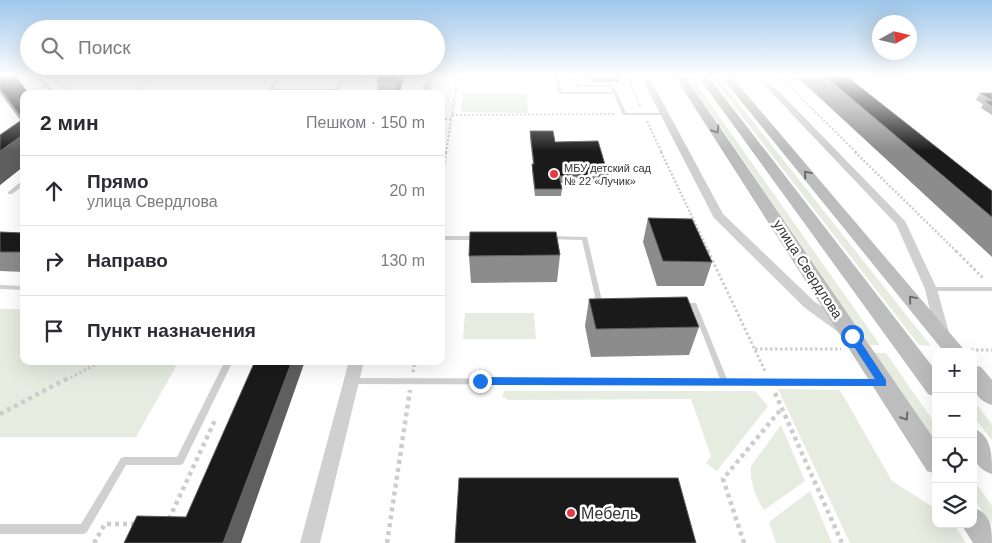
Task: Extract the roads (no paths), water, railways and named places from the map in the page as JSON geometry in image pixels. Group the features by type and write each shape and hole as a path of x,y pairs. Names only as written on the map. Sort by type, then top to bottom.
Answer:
{"main road":[{"name":"улица Свердлова","path":"696,100 932,457"},
{"name":"улица Свердлова","path":"721,100 932,383"},
{"path":"746,100 943,336 958,348"},
{"path":"977,378 992,396"},
{"path":"977,443 992,463"},
{"path":"977,526 988,543"}],"street":[{"path":"658,100 718,216 810,305 849,332"},
{"path":"783,100 901,223 931,289 943,336"},
{"path":"310,543 356,365"}],"lane":[{"path":"618,100 624,114 665,114"},
{"path":"10,193 20,185"},
{"path":"445,238 487,238"},
{"path":"543,238 585,238 598,305 608,305"},
{"path":"0,287 20,288"},
{"path":"931,289 992,289"},
{"path":"675,305 694,305 725,383"},
{"path":"0,529 84,529 124,461 180,461 227,365"},
{"path":"352,381 883,383"}],"place":[{"name":"МБУ детский сад № 22 «Лучик»","path":"554,174"},
{"name":"Мебель","path":"571,513"}]}
